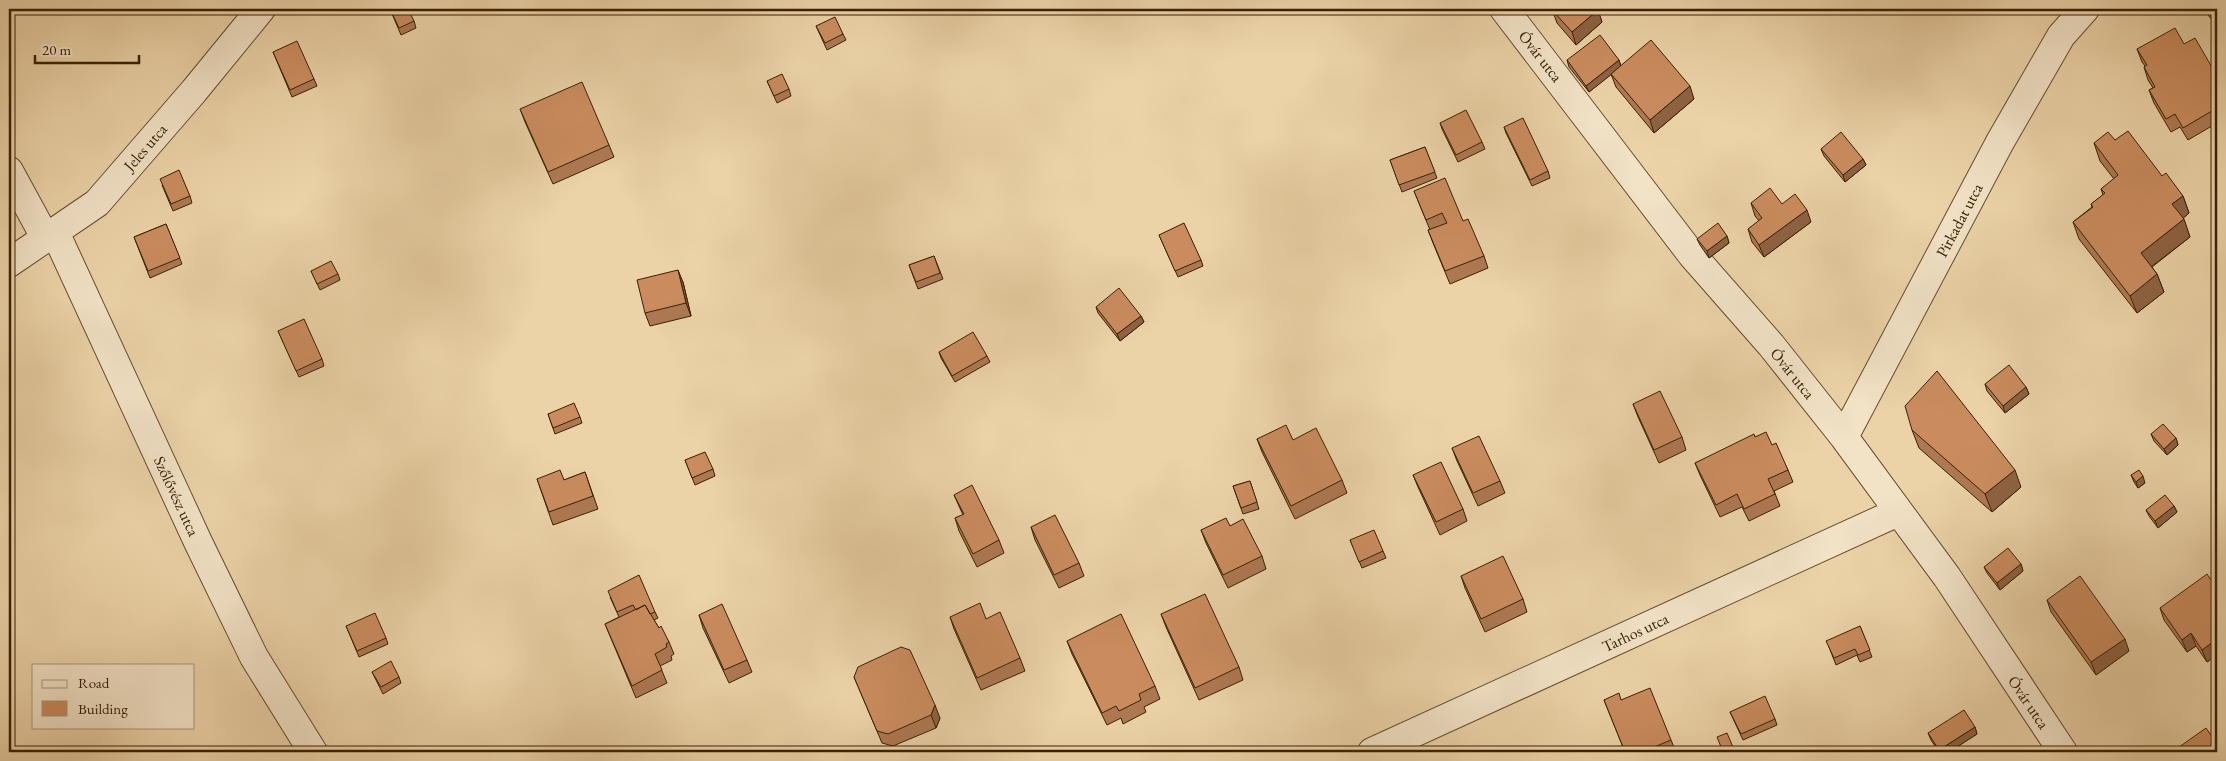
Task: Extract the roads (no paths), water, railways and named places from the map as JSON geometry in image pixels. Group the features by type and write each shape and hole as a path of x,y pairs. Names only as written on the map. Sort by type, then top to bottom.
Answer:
{"street":[{"name":"Jeles utca","path":"9,263 97,203 194,91 261,9"},
{"name":"Óvár utca","path":"1504,9 1692,255 1771,345 1844,437 1946,577 2063,752"},
{"name":"Pirkadat utca","path":"1844,437 2000,142 2061,36 2085,9"},
{"name":"Szőlővész utca","path":"9,172 51,236 254,657 313,752"},
{"name":"Tarhos utca","path":"1372,752 1898,512"}]}
